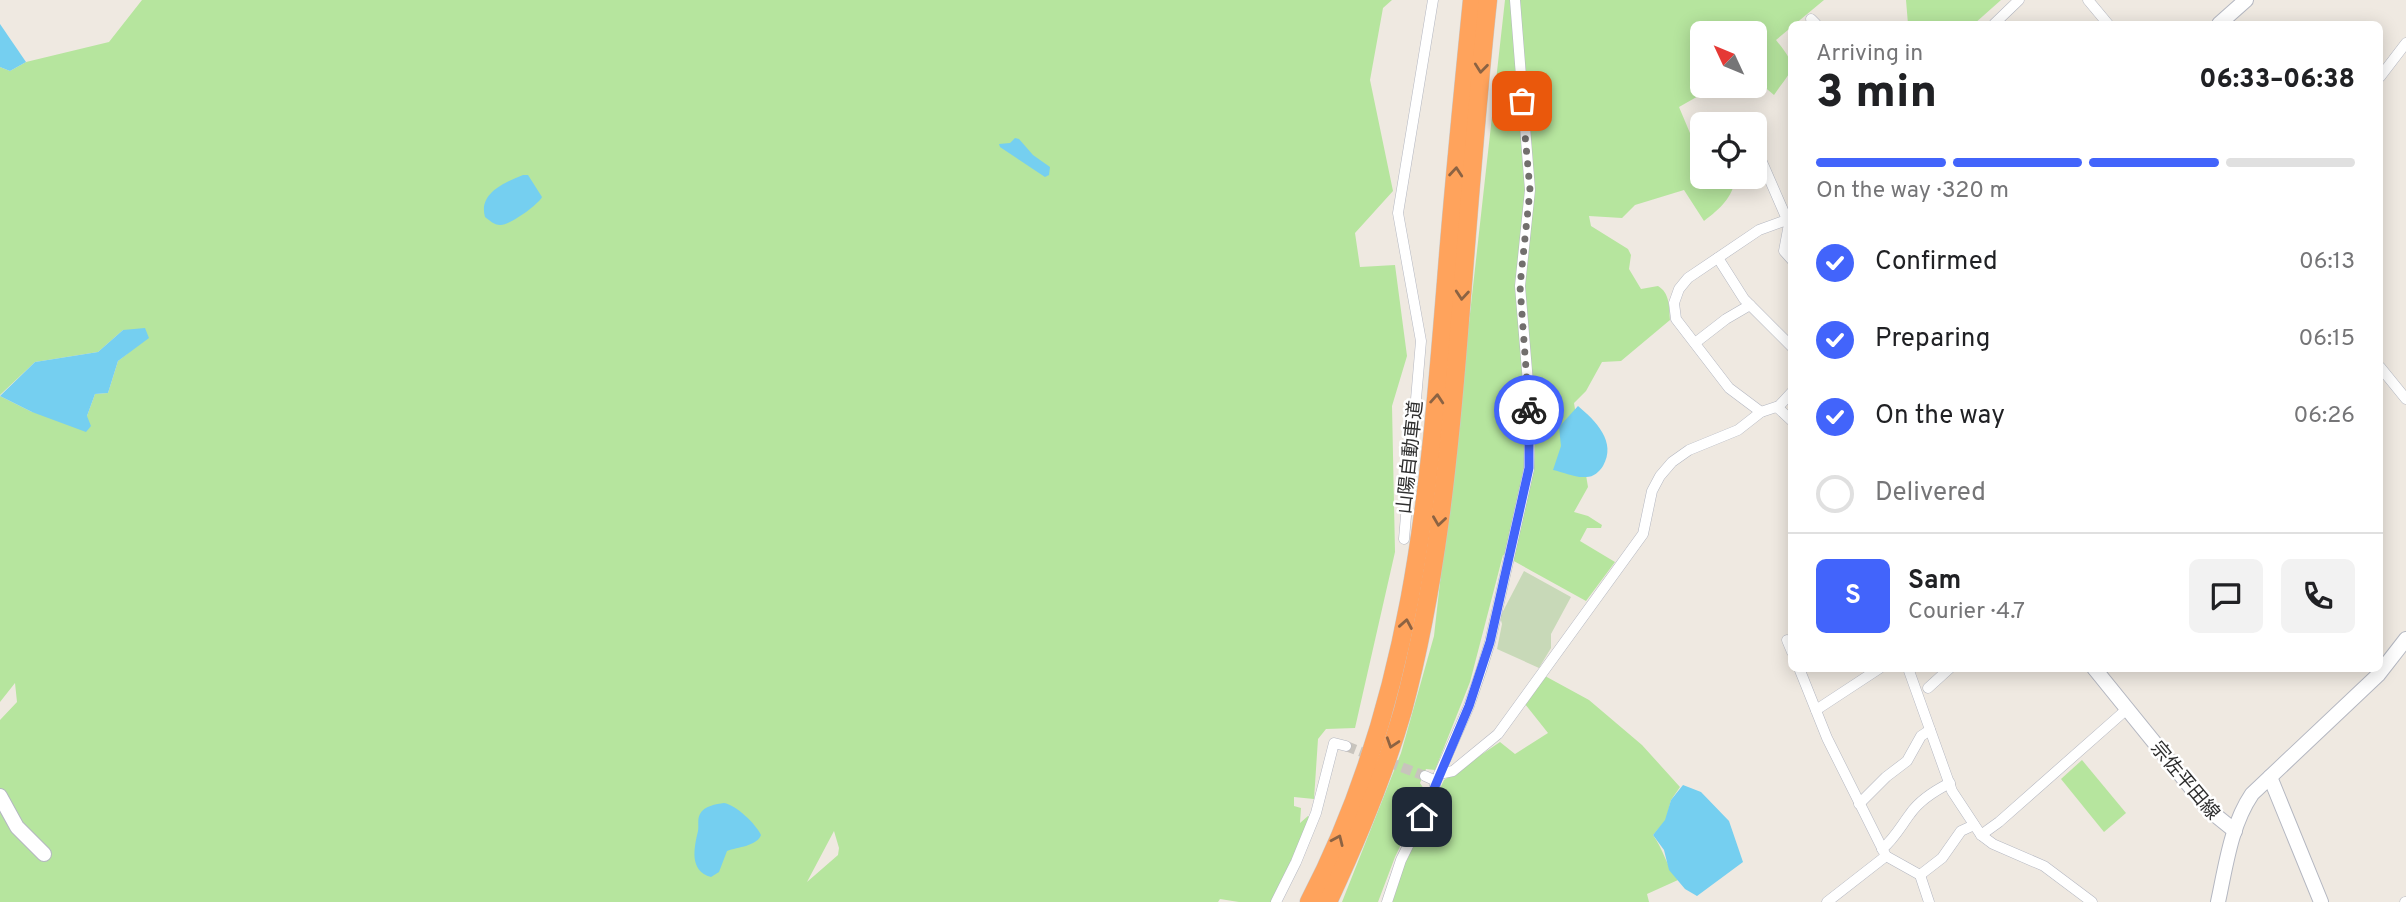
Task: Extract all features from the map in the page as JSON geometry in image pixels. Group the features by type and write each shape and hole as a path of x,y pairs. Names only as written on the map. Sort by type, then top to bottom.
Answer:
{"highway":[{"name":"山陽自動車道","path":"1309,902 1339,840 1367,768 1387,706 1411,593 1425,510 1435,422 1472,0"},
{"name":"山陽自動車道","path":"1328,902 1354,845 1402,711 1418,648 1430,582 1452,422 1488,0"}],"street":[{"path":"1404,539 1420,341 1398,213 1433,0"},
{"path":"1387,902 1401,860 1433,795 1469,706 1490,642 1529,468 1530,407 1520,286 1530,190 1515,0"},
{"path":"1997,21 2019,0"},
{"path":"2088,0 2106,21"},
{"path":"2222,21 2246,0"},
{"path":"2383,73 2406,43"},
{"path":"1767,171 1788,214"},
{"path":"1761,412 1729,388 1676,319 1674,303 1679,289 1688,278 1759,230 1788,219"},
{"path":"1788,229 1784,251 1788,256"},
{"path":"1718,258 1750,305 1788,343"},
{"path":"1695,343 1726,319 1750,305"},
{"path":"2383,371 2406,398"},
{"path":"1425,776 1438,778 1453,771 1498,734 1643,534 1652,491 1672,462 1689,450 1738,430 1761,412 1777,407 1788,396"},
{"path":"1777,407 1788,418"},
{"path":"2383,669 2406,639"},
{"path":"1801,672 1827,738 1884,853 1920,875 1929,902"},
{"path":"1816,710 1874,672"},
{"path":"1909,672 1950,783 1974,825 1993,844 2044,866 2092,902"},
{"path":"1928,688 1946,672"},
{"name":"宗佐平田線","path":"2097,672 2209,810 2235,831 2218,902"},
{"path":"2235,831 2248,800 2380,672"},
{"path":"1982,835 2127,709"},
{"path":"1859,804 1907,761 1921,736 1930,730"},
{"path":"1276,902 1316,813 1334,743 1346,746"},
{"path":"2270,777 2321,902"},
{"path":"1827,902 1884,853 1912,811 1928,796 1950,783"},
{"path":"0,796 17,827 44,853"},
{"path":"1920,875 1942,858 1961,831 1974,825"}],"green space":[{"path":"142,0 1392,0 1383,8 1370,80 1393,191 1355,233 1360,267 1395,265 1407,356 1392,406 1395,552 1355,728 1326,729 1318,739 1314,799 1294,797 1294,806 1301,808 1300,823 1308,816 1312,819 1271,902 1220,899 1218,902 0,902 0,720 17,702 15,683 0,702 0,396 32,412 87,416 95,394 108,393 118,361 127,354 137,330 123,330 98,352 35,362 0,395 0,67 10,71 26,62 109,42","holes":["834,831 839,848 838,855 807,882"]},
{"path":"1505,0 1824,0 1799,21 1788,21 1788,30 1776,40 1788,57 1788,74 1774,95 1768,90 1768,21 1690,21 1690,98 1695,98 1679,107 1690,133 1690,189 1732,189 1729,197 1704,221 1684,190 1635,205 1622,218 1589,216 1591,226 1628,249 1631,255 1629,269 1641,289 1658,286 1662,289 1667,296 1670,320 1621,361 1602,362 1586,391 1574,403 1588,487 1574,512 1588,516 1602,525 1601,528 1587,528 1580,541 1615,562 1586,601 1503,555 1470,682 1435,770 1426,769 1420,783 1426,792 1395,857 1378,902 1342,902 1401,753 1434,636"},
{"path":"1906,0 2001,0 1977,21 1908,21"},
{"path":"1524,571 1571,597 1551,634 1551,648 1539,668 1497,649 1502,624 1500,617"},
{"path":"1545,676 1589,700 1642,745 1680,787 1671,800 1666,820 1653,835 1678,880 1647,894 1649,902 1391,902 1408,855 1444,780 1500,742 1515,754 1548,733 1525,704"},
{"path":"2082,760 2126,813 2104,832 2061,779"}],"water":[{"path":"0,24 26,62 10,71 0,67"},
{"path":"1015,138 1050,167 1049,175 1045,177 1000,147 999,144 1010,143"},
{"path":"523,175 528,175 542,197 540,200 523,214 504,224 496,224 485,217 484,209 489,195"},
{"path":"145,328 149,338 118,361 108,393 95,394 87,416 91,426 86,432 32,412 0,396 35,362 98,352 123,330"},
{"path":"1578,406 1598,425 1608,449 1603,466 1589,477 1553,470 1561,446 1559,427"},
{"path":"1683,785 1701,792 1729,821 1743,862 1697,896 1685,889 1669,870 1664,850 1653,835 1665,820 1671,800"},
{"path":"724,803 745,816 761,835 751,844 727,851 719,872 711,877 699,870 696,864 699,818 707,807"}],"tunnel":[{"path":"1346,746 1425,776"}],"way so far":[{"path":"1522,101 1530,190 1520,286 1529,410"}],"route":[{"path":"1422,817 1469,706 1490,642 1529,468 1529,410"}]}
